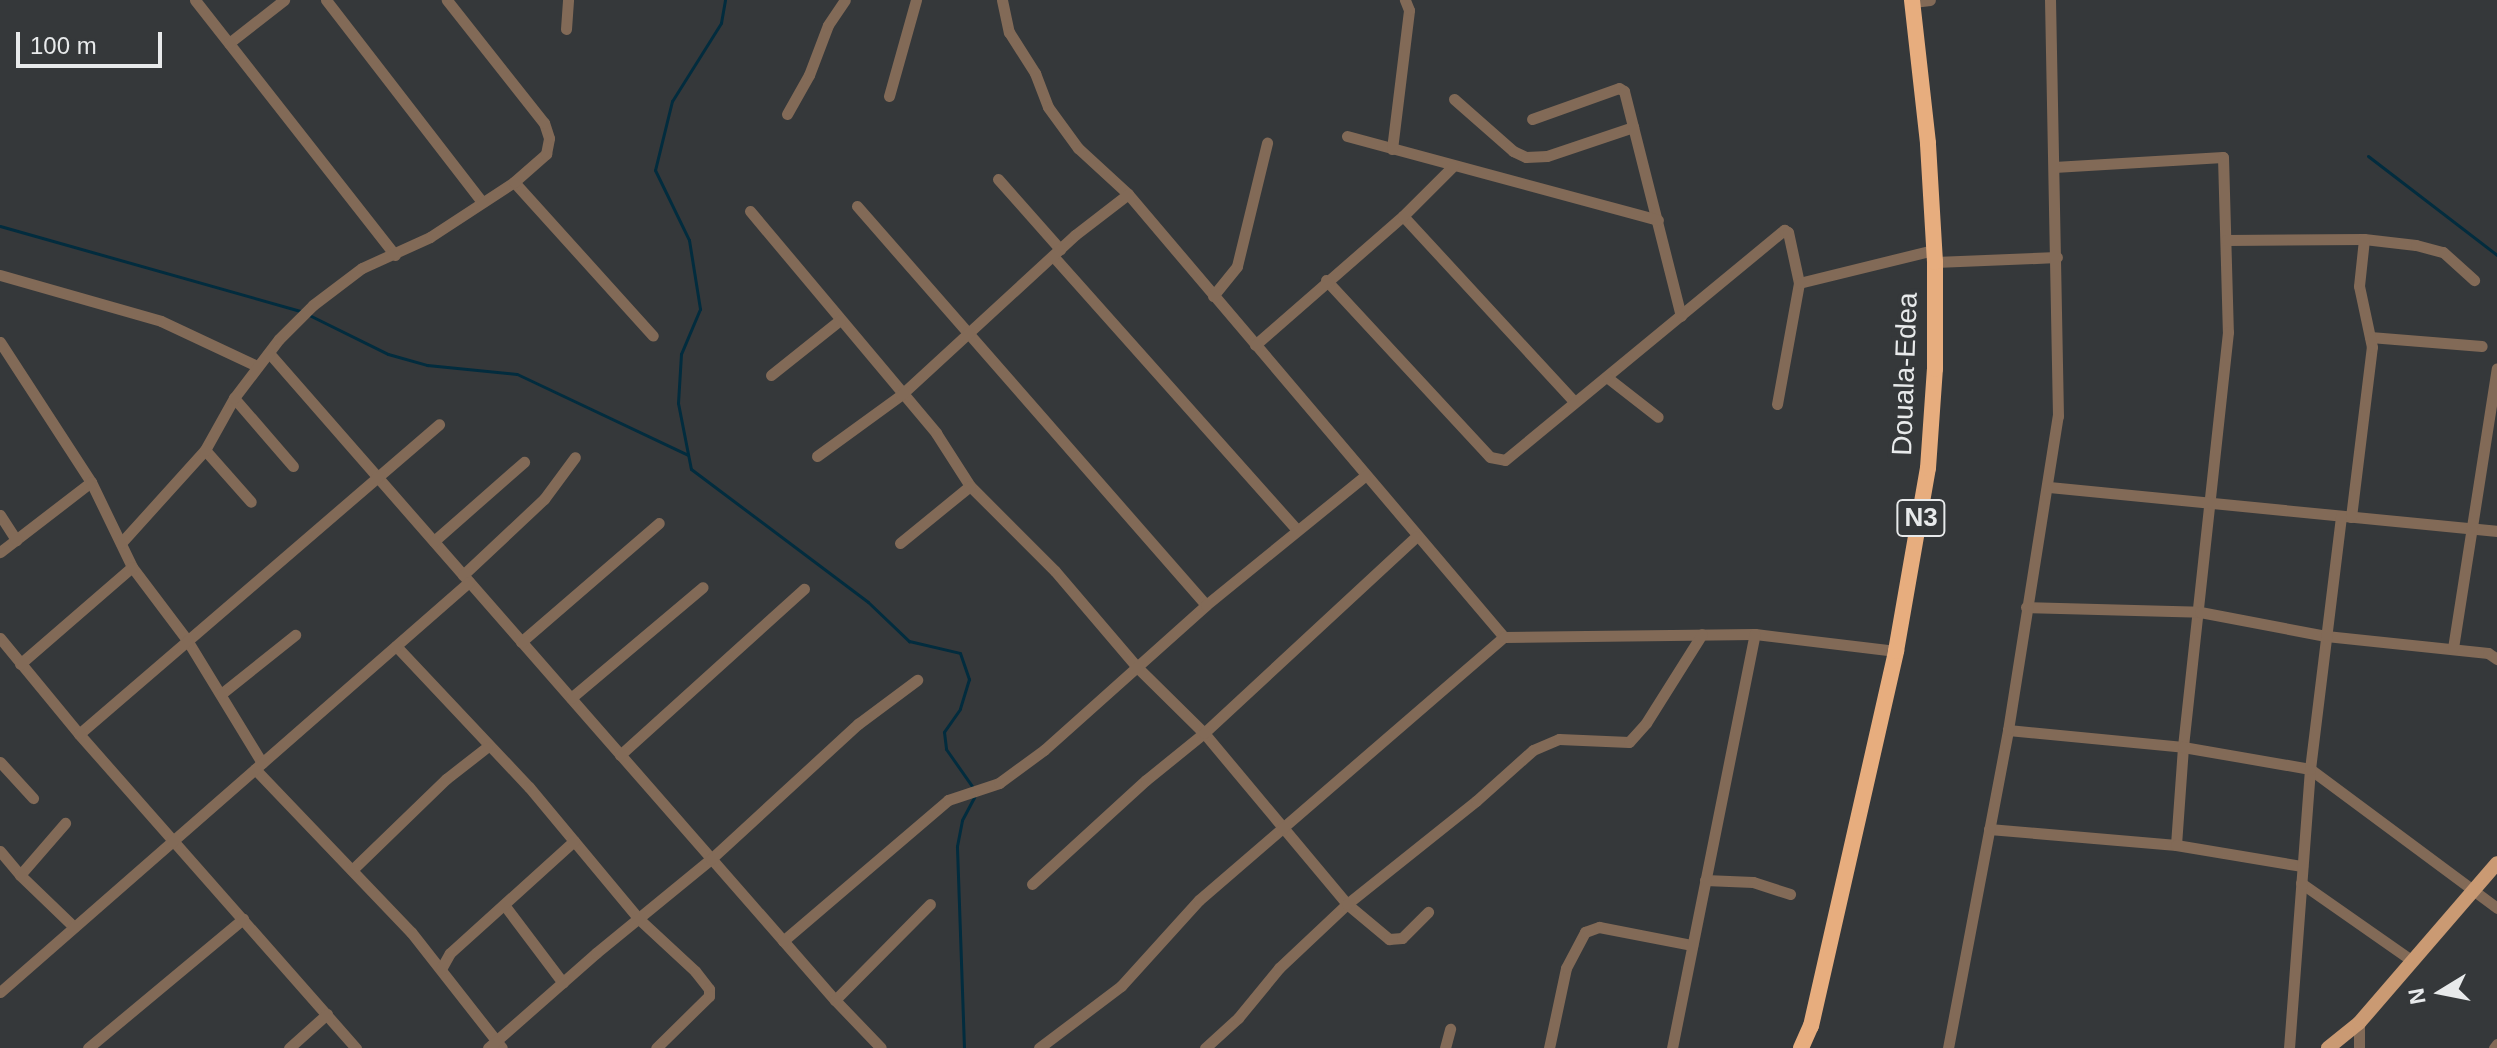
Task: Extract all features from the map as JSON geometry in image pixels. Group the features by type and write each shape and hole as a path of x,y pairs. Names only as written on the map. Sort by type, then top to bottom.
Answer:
{"highway":[{"name":"Douala-Edea","path":"1801,1048 1811,1026 1896,651 1928,468 1935,369 1934,256 1918,1"},
{"name":"Douala-Edea","path":"1811,1026 1811,1048"}],"main road":[{"path":"2328,1048 2359,1023 2471,889 2497,863"}],"street":[{"path":"195,0 395,255"},
{"path":"229,43 284,0"},
{"path":"326,0 482,202"},
{"path":"121,543 205,450 234,398 257,366 313,305 362,268 430,237 514,182 546,154 547,131 447,0"},
{"path":"566,29 568,0"},
{"path":"787,114 809,75 828,25 845,0"},
{"path":"889,96 916,0"},
{"path":"1002,0 1009,32 1035,73 1054,118 1078,148 1128,194 1504,637"},
{"path":"1392,149 1409,10 1405,0"},
{"path":"1948,1048 2008,730 2058,416 2050,0"},
{"path":"1532,119 1622,88 1681,316"},
{"path":"1454,99 1513,151 1526,157 1547,156 1633,127"},
{"path":"1347,136 1658,220"},
{"path":"1213,296 1237,266 1267,143"},
{"path":"2054,167 2223,157 2228,332 2183,747 2176,845"},
{"path":"1255,345 1403,216 1453,166"},
{"path":"998,179 1056,253 1296,529"},
{"path":"514,182 653,336"},
{"path":"817,456 901,395 1056,253 1128,194"},
{"path":"857,206 966,335 1206,605"},
{"path":"750,211 901,395 936,433 970,486 1055,571 1137,667 1204,733 1347,904 1389,939 1402,938 1428,912"},
{"path":"1403,216 1574,401"},
{"path":"1326,280 1490,457 1505,460 1574,401 1608,378 1780,230 1788,232 1799,283 1777,404"},
{"path":"2226,240 2364,239 2443,252 2474,280"},
{"path":"2289,1048 2310,769 2326,636 2372,347 2359,286 2364,239"},
{"path":"1799,283 1934,256 2057,257"},
{"path":"0,275 161,321 257,366"},
{"path":"771,375 840,320"},
{"path":"2370,337 2482,346"},
{"path":"0,342 91,482 132,567 187,640 221,694 259,766 441,969 496,1046 563,983 711,859 858,724 917,680"},
{"path":"269,353 783,941 881,1048"},
{"path":"2453,648 2497,368"},
{"path":"1608,378 1658,417"},
{"path":"234,398 293,466"},
{"path":"79,734 439,424"},
{"path":"205,450 251,502"},
{"path":"0,992 396,646 544,499 575,457"},
{"path":"434,541 524,462"},
{"path":"783,941 948,800 999,783 1044,750 1206,605 1365,476"},
{"path":"0,552 91,482"},
{"path":"900,543 970,486"},
{"path":"2049,487 2497,531"},
{"path":"0,515 16,540"},
{"path":"521,642 659,523"},
{"path":"1032,884 1146,780 1204,733 1416,537"},
{"path":"20,664 132,567"},
{"path":"571,698 703,587"},
{"path":"620,755 804,589"},
{"path":"2026,607 2200,612 2326,636 2488,653 2497,659"},
{"path":"1205,1048 1238,1018 1279,968 1347,904 1476,801 1533,750 1559,739 1629,742 1646,723 1702,634"},
{"path":"1039,1048 1121,986 1199,900 1504,637 1755,634 1896,651"},
{"path":"1672,1048 1755,634"},
{"path":"221,694 295,635"},
{"path":"0,638 79,734 356,1048"},
{"path":"396,646 487,747 529,787 640,920 695,971 710,993 656,1048"},
{"path":"2008,730 2183,747 2310,769 2497,908"},
{"path":"352,870 437,787 487,747"},
{"path":"0,762 33,798"},
{"path":"20,875 65,823"},
{"path":"1989,829 2176,845 2302,866"},
{"path":"441,969 450,953 574,841"},
{"path":"0,851 20,875 74,927"},
{"path":"1705,880 1753,882 1790,894"},
{"path":"2301,883 2411,960"},
{"path":"835,1000 930,904"},
{"path":"505,906 563,983"},
{"path":"88,1048 243,919"},
{"path":"1549,1048 1566,968 1585,932 1599,927 1692,945"},
{"path":"289,1048 327,1014"},
{"path":"2359,1023 2359,1048"},
{"path":"1445,1048 1450,1029"}],"waterway":[{"path":"725,0 721,23 672,101 655,170 689,240 700,309 681,354 678,403 691,469 868,602 909,641 960,653 969,679 960,709 944,732 946,749 974,789"},
{"path":"2368,156 2497,255"},
{"path":"0,226 300,311"},
{"path":"307,314 388,354 427,365 517,374 688,455"},
{"path":"964,1048 957,846 962,820 974,797"}]}
